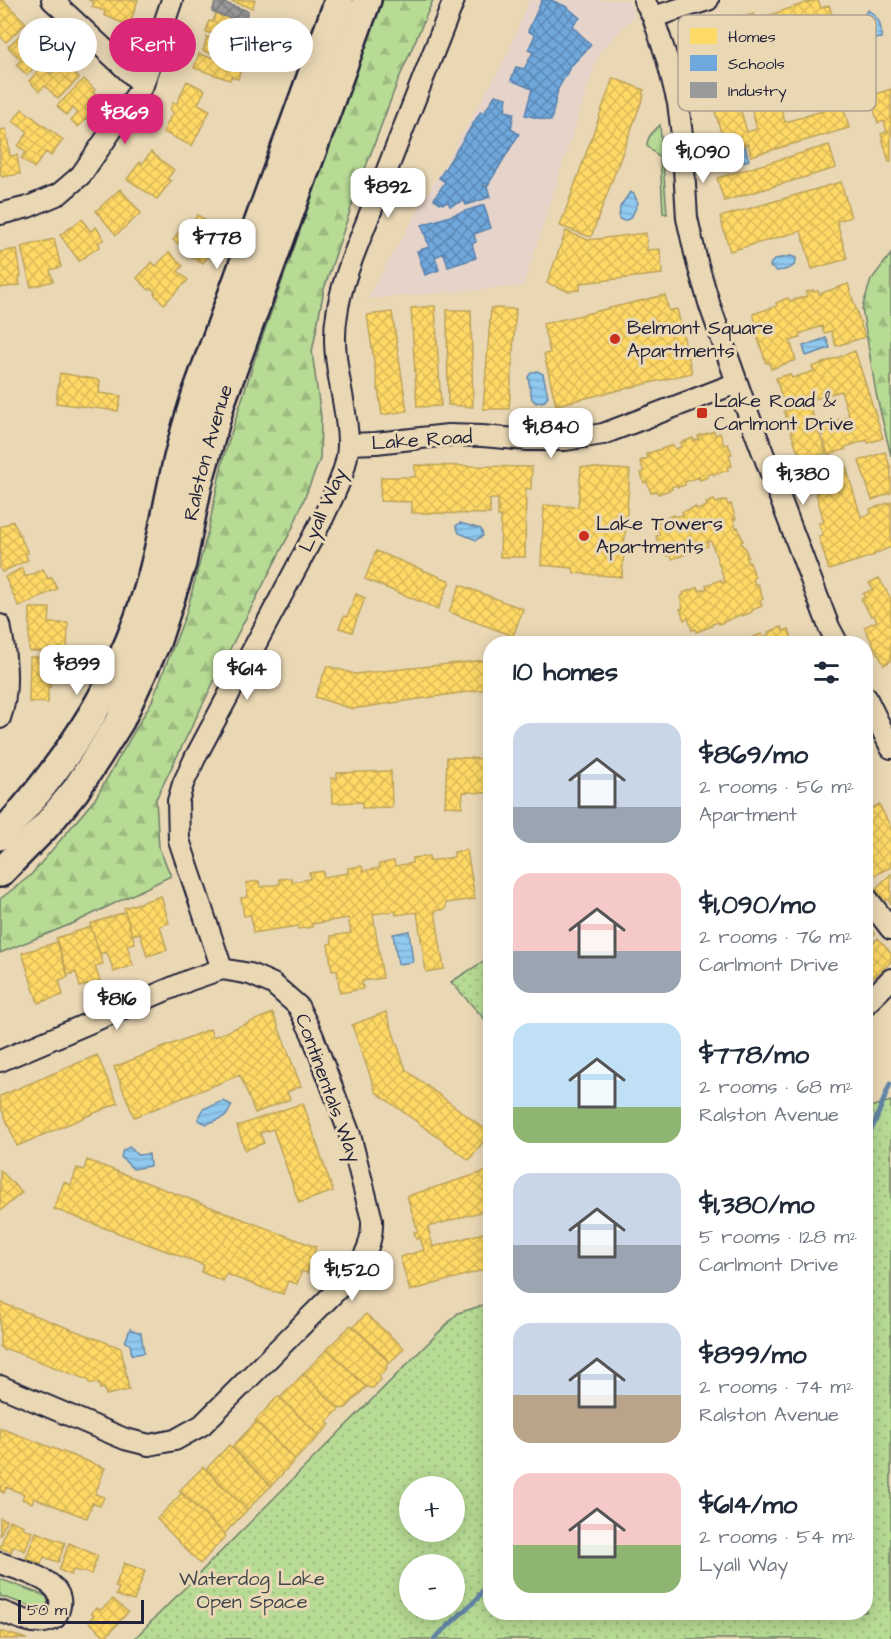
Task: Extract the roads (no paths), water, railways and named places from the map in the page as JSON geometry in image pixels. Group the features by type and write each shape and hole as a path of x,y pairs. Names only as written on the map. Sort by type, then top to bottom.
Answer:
{"main road":[{"name":"Ralston Avenue","path":"0,836 28,806 79,739 99,704 133,632 157,557 174,473 197,392 339,0"},
{"name":"Ralston Avenue","path":"0,873 45,827 87,773 120,721 156,643 182,563 198,484 221,402 367,0"}],"street":[{"path":"52,0 143,84"},
{"path":"0,214 28,207 59,194 81,175 143,84 172,0"},
{"name":"Lyall Way","path":"222,969 179,840 178,801 195,758 324,516 342,475 348,444 335,358 336,314 365,226 454,0"},
{"path":"678,103 667,59 648,9 708,0"},
{"path":"679,111 687,218 697,262 737,383 834,636"},
{"name":"Lake Road","path":"348,444 448,435 546,440 603,435 737,383"},
{"path":"0,625 5,649 4,705 0,718"},
{"path":"873,711 891,748"},
{"path":"873,906 891,929"},
{"path":"0,1061 157,993 222,969"},
{"name":"Continentals Way","path":"0,1386 125,1439 149,1445 175,1440 202,1425 353,1274 363,1259 372,1232 372,1220 350,1135 312,1034 298,1006 273,984 250,974 222,969"},
{"path":"873,997 891,979"},
{"path":"0,1563 46,1581 60,1593 62,1604 55,1618 45,1623 37,1623 0,1611"}],"water":[{"path":"868,10 874,15 864,15"},
{"path":"876,18 881,29 881,38 876,39"},
{"path":"745,147 749,160 723,168 719,155"},
{"path":"630,192 634,194 638,203 631,218 624,221 619,219 620,207"},
{"path":"791,256 796,258 796,261 790,268 777,271 770,267 776,259"},
{"path":"826,338 830,348 806,356 803,346"},
{"path":"537,371 543,374 548,396 545,401 536,403 532,399 528,377"},
{"path":"460,523 481,529 483,536 476,540 459,533 456,526"},
{"path":"409,931 413,962 398,964 393,934"},
{"path":"223,1101 232,1105 226,1116 207,1124 198,1120 203,1109"},
{"path":"130,1147 137,1155 149,1154 150,1166 133,1169 121,1157 123,1150"},
{"path":"130,1329 141,1333 144,1353 132,1355 130,1344 125,1342"}],"waterway":[{"path":"873,1126 890,1084"},
{"path":"434,1639 477,1599 483,1590"}],"place":[{"name":"Belmont Square Apartments","path":"615,339"},
{"name":"Lake Road & Carlmont Drive","path":"702,413"},
{"name":"Lake Towers Apartments","path":"584,536"}],"park label":[{"name":"Waterdog Lake Open Space","path":"252,1590"}]}
